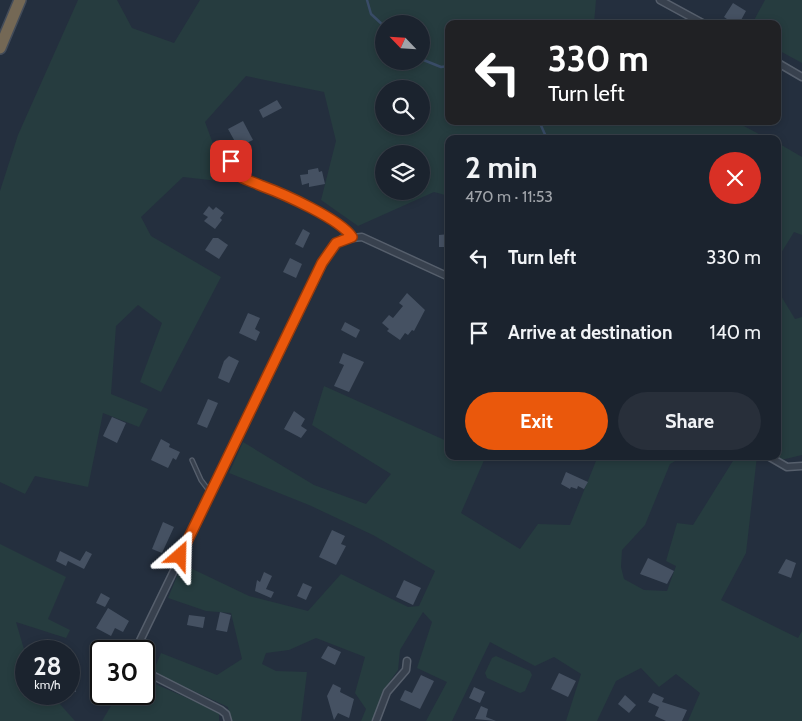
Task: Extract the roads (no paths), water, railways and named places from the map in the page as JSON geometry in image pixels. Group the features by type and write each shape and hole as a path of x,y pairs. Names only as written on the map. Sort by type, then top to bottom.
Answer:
{"highway":[{"path":"0,48 20,0"}],"street":[{"path":"660,0 697,20"},
{"path":"781,65 802,77"},
{"path":"140,640 210,492 329,251 342,239 352,237 369,239 445,275"},
{"path":"775,460 787,467 802,466"},
{"path":"376,721 387,692 406,670 406,661"},
{"path":"155,677 221,710 226,714 228,721"}],"lane":[{"path":"239,154 234,156 230,166 243,179 261,185 334,220 347,228 352,237"},
{"path":"192,460 200,480 210,492"}],"waterway":[{"path":"367,0 371,14 375,18"},
{"path":"430,63 445,66"},
{"path":"541,125 545,135"}]}
